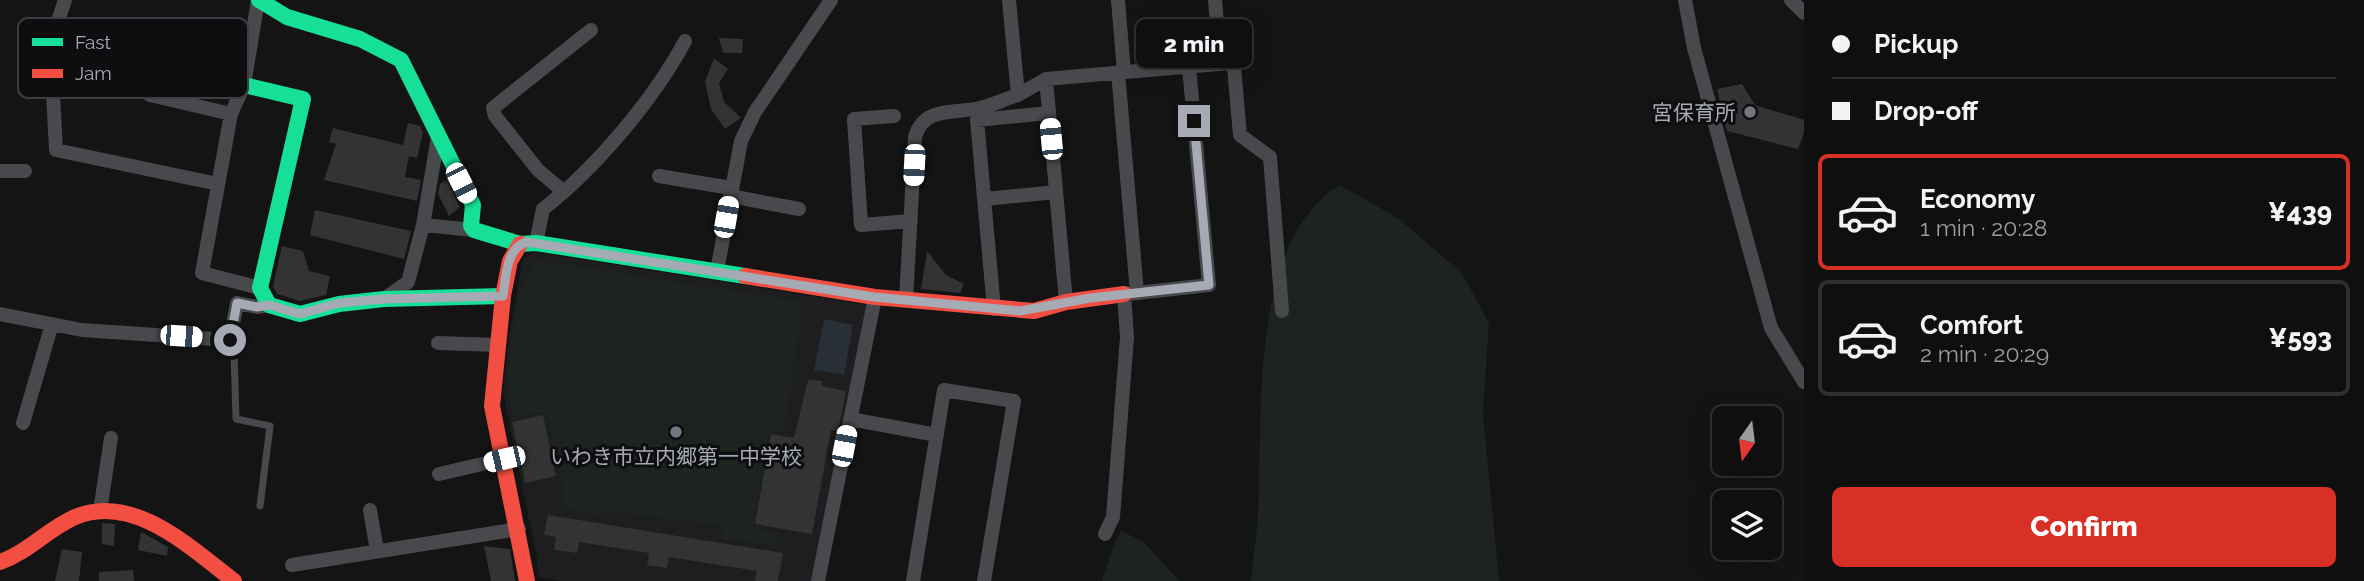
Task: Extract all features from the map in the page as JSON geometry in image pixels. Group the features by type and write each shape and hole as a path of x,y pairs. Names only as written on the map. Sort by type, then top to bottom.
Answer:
{"street":[{"path":"59,18 65,0"},
{"path":"248,62 259,0 285,17 359,38 388,50 401,60 473,205 471,226 474,230"},
{"path":"718,271 741,141 755,112 831,0"},
{"path":"1009,0 1017,95"},
{"path":"1105,534 1113,517 1131,293 1118,0"},
{"path":"1215,0 1220,64"},
{"path":"1685,0 1694,48 1771,328 1803,373"},
{"path":"1791,0 1804,13"},
{"path":"565,192 538,170 495,116 493,108 591,30"},
{"path":"527,581 519,528 492,406 503,296 510,261 528,243 543,209 565,192 667,75 685,41"},
{"path":"906,300 915,137 918,125 934,114 980,108 1017,95 1046,79 1229,63 1234,68 1240,135 1270,157 1282,311"},
{"path":"423,225 474,230 528,243 874,297 994,309 1034,311 1066,302 1209,285 1189,66"},
{"path":"1046,79 1066,302"},
{"path":"248,86 303,99 260,288 269,305"},
{"path":"52,98 56,150 218,184"},
{"path":"163,98 231,114"},
{"path":"238,98 231,114 202,273 260,288"},
{"path":"994,309 977,120 1049,113"},
{"path":"894,116 854,119 861,225 911,221"},
{"path":"384,299 408,282 423,225 438,137"},
{"path":"0,171 25,171"},
{"path":"659,176 799,209"},
{"path":"985,199 1056,192"},
{"path":"0,314 82,330 230,340 237,303 257,307 269,305 300,314 339,303 384,299 503,296"},
{"path":"818,581 874,297"},
{"path":"23,423 52,324"},
{"path":"438,344 497,345"},
{"path":"913,581 944,390 1014,401 984,581"},
{"path":"850,419 937,435"},
{"path":"100,511 111,438"},
{"path":"439,474 504,459"},
{"path":"370,510 377,551"},
{"path":"0,562 24,554 74,517 100,511 125,513 159,526 234,581"},
{"path":"292,565 519,528"}],"lane":[{"path":"230,340 234,351 236,419 270,426 260,506"}],"shaded area":[{"path":"1340,185 1399,219 1462,273 1489,323 1483,413 1499,581 1251,581 1258,511 1262,382 1266,334 1275,288 1289,246 1310,211"},
{"name":"いわき市立内郷第一中学校","path":"534,252 867,305 812,581 562,581 538,577 537,558 503,393 509,334 523,259"},
{"name":"いわき市立内郷第一中学校","path":"537,260 803,302 784,433 769,431 753,527 778,533 775,545 723,539 723,526 603,510 599,515 563,508 563,486 546,411 515,417 508,394 511,342 519,302 530,270"},
{"path":"824,319 853,325 844,375 814,370"},
{"path":"1121,531 1143,541 1179,581 1102,581"}],"building":[{"path":"719,38 743,39 742,53 723,53"},
{"path":"714,58 728,69 719,83 724,102 741,118 725,129 711,109 705,82"},
{"name":"宮保育所","path":"1742,84 1755,105 1804,120 1804,132 1798,149 1727,131 1717,89"},
{"path":"408,123 420,126 423,133 417,158 409,156 405,177 421,180 417,201 324,180 336,144 329,142 333,128 403,145"},
{"path":"447,180 460,207 449,216 438,194 440,184"},
{"path":"315,210 411,231 404,259 310,235"},
{"path":"282,246 303,251 309,271 330,276 326,295 300,301 277,294 273,286"},
{"path":"927,251 946,275 964,284 960,293 921,289"},
{"path":"808,380 822,381 822,386 846,391 838,431 831,430 812,534 755,524 771,434 794,438"},
{"path":"543,415 556,476 525,483 512,422"},
{"path":"548,515 783,553 778,581 755,581 757,571 669,557 667,568 647,565 649,553 579,542 577,553 554,550 556,537 544,535"},
{"path":"102,523 115,524 114,546 102,544"},
{"path":"141,532 168,547 167,556 138,550"},
{"path":"484,546 510,549 515,581 491,581"},
{"path":"62,549 82,552 79,581 55,581"},
{"path":"133,570 134,581 99,581 99,572"}],"traffic: fast":[{"path":"259,0 287,17 360,39 401,60 473,205 471,226 474,230 520,244 536,243 745,276"},
{"path":"248,86 303,99 260,288 269,305 300,314 339,304 384,299 503,296"}],"traffic: jam":[{"path":"520,244 510,261 503,296 492,406 527,581"},
{"path":"745,276 875,297 1034,311 1066,302 1124,294"},
{"path":"0,562 20,553 73,518 95,512 117,512 139,517 160,527 234,581"}],"place":[{"name":"宮保育所","path":"1750,112"},
{"name":"いわき市立内郷第一中学校","path":"676,432"}],"route":[{"path":"230,340 237,303 257,307 269,305 300,314 339,303 384,299 503,296 513,252 520,244 527,242 874,297 1020,311 1034,311 1090,298 1209,285 1194,121"}]}
